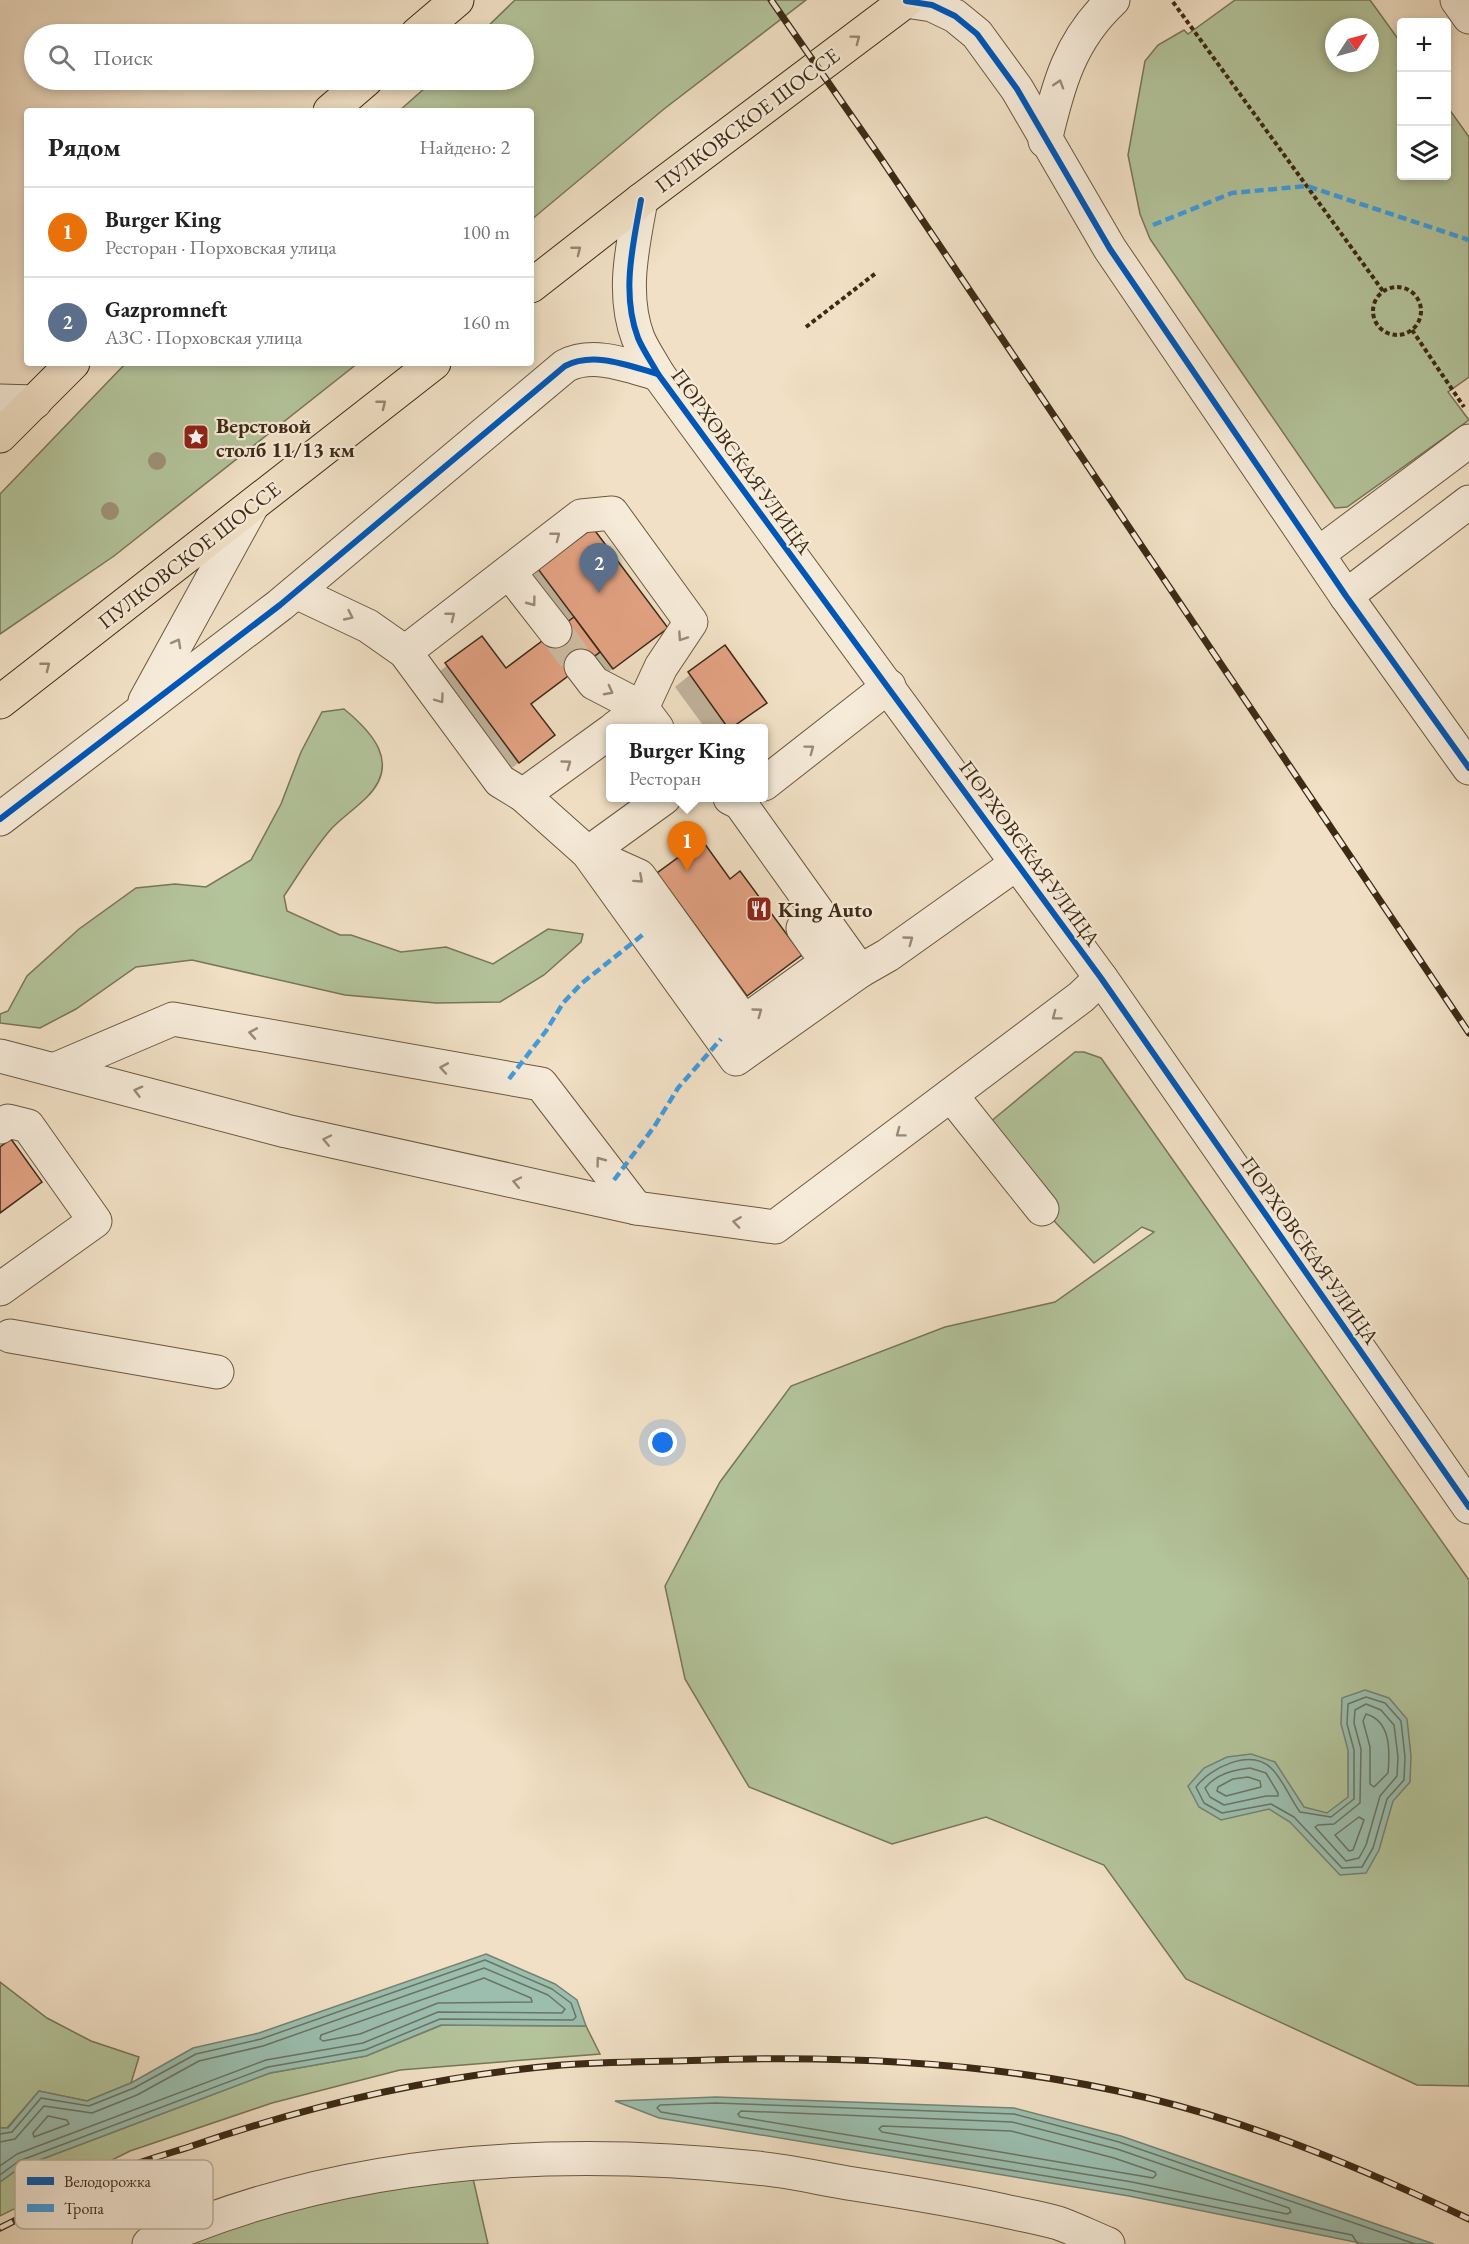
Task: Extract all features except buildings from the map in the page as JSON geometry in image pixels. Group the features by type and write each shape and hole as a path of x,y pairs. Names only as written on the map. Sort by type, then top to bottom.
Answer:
{"main road":[{"path":"429,24 457,0"},
{"name":"ПУЛКОВСКОЕ ШОССЕ","path":"534,284 641,200 907,0"},
{"path":"333,108 354,90"},
{"path":"0,436 70,366"},
{"name":"ПУЛКОВСКОЕ ШОССЕ","path":"0,702 430,366"}],"street":[{"path":"907,0 932,4 955,16 977,34 1017,89 1045,141 1110,249 1346,596 1469,768"},
{"path":"1045,141 1060,79 1078,41 1113,0"},
{"path":"1457,0 1469,17"},
{"name":"ПОРХОВСКАЯ УЛИЦА","path":"641,200 631,255 629,299 638,338 658,374 890,686 1016,864 1101,978 1469,1507"},
{"path":"0,819 296,592 565,366 576,361 610,360 658,374"},
{"path":"0,400 35,402"},
{"path":"1318,554 1469,441"},
{"path":"1346,596 1469,502"},
{"path":"138,713 252,506"},
{"path":"405,652 581,516 612,513 691,622 661,667 650,718"},
{"path":"509,572 555,631"},
{"path":"296,592 368,626 405,652 500,781 523,795 588,853 736,1059 1016,864"},
{"path":"581,666 594,683 650,718"},
{"path":"768,779 890,686"},
{"path":"631,724 650,718"},
{"path":"523,795 606,735"},
{"path":"588,853 658,802"},
{"path":"588,853 639,876 744,1022 827,962 738,838 744,802"},
{"path":"749,802 860,971"},
{"path":"0,1056 286,1131 636,1208 775,1227 1081,997 1101,978"},
{"path":"56,1069 173,1018 541,1084 636,1208"},
{"path":"951,1095 1042,1209"},
{"path":"0,1127 8,1121 28,1126 95,1221 0,1289"},
{"path":"3,1334 217,1372"},
{"path":"213,2218 273,2199 383,2173 463,2163 604,2158 677,2160 761,2168 942,2198 1057,2223 1108,2244"},
{"path":"149,2244 183,2229"}],"path":[{"path":"1173,2 1383,291"},
{"path":"806,327 876,273"},
{"path":"1401,287 1417,296 1421,305 1421,314 1412,330 1394,335 1378,325 1373,307 1383,291 1401,287"},
{"path":"1412,330 1469,415"}],"shaded area":[{"path":"515,0 806,0 664,109 534,217 534,108 402,108 423,90 534,90 534,24 490,24"},
{"path":"1235,0 1370,0 1397,37 1397,180 1451,180 1451,112 1469,137 1469,377 1448,392 1469,420 1347,507 1335,508 1150,239 1140,214 1128,155 1145,61 1158,45 1184,30 1188,34"},
{"path":"123,366 354,366 114,556 0,634 0,494"},
{"path":"344,709 373,738 382,760 382,772 377,784 367,797 332,828 307,861 284,896 287,911 340,935 351,935 401,952 446,947 493,964 548,929 583,934 581,942 544,975 500,1002 436,1003 345,995 192,960 136,967 76,1009 40,1028 0,1023 0,1014 8,1011 27,976 79,929 136,888 175,884 206,887 251,860 281,804 301,752 322,712"},
{"path":"1075,1052 1084,1052 1101,1058 1469,1580 1469,2086 1417,2085 1186,1979 1104,1865 986,1817 892,1844 749,1787 685,1679 665,1586 720,1482 791,1386 945,1327 1055,1302 1154,1232 1142,1227 1094,1263 1056,1223 990,1139 990,1122"},
{"path":"0,1982 47,2018 91,2041 139,2057 131,2083 87,2101 39,2091 7,2128 0,2128"},
{"path":"442,2025 586,2026 600,2054 400,2070 272,2103 130,2151 112,2160 40,2160 270,2073 366,2056"},
{"path":"15,2171 15,2208 0,2216 0,2182"},
{"path":"472,2174 488,2244 190,2244 341,2187"}],"water":[{"path":"1365,1690 1389,1698 1407,1719 1411,1756 1410,1782 1393,1801 1379,1850 1366,1873 1340,1875 1290,1822 1269,1809 1221,1820 1199,1807 1188,1786 1204,1768 1227,1757 1251,1754 1275,1762 1304,1807 1327,1813 1348,1797 1348,1750 1341,1724 1342,1698"},
{"path":"486,1954 555,1984 577,2000 586,2026 441,2025 366,2056 270,2073 40,2160 15,2160 15,2171 0,2182 0,2128 8,2128 39,2091 87,2101 131,2083 193,2048 259,2033"},
{"path":"716,2097 1014,2108 1121,2136 1434,2244 1365,2244 1129,2196 659,2118 615,2101"}],"tunnel":[{"path":"555,631 581,666"}],"railway":[{"path":"771,0 880,157 1469,1033"},
{"path":"148,2160 326,2105 420,2085 514,2070 616,2062 763,2059 874,2061 984,2069 1094,2086 1148,2098 1230,2121 1312,2150 1469,2219"},
{"path":"0,2228 15,2220"}],"marked path":[{"path":"1153,225 1232,193 1307,186 1469,240"},
{"path":"509,1079 546,1031 563,1003 582,983 645,933"},
{"path":"614,1180 654,1127 678,1088 721,1039"}],"cycle path":[{"path":"906,1 932,5 955,16 977,34 1017,89 1110,249 1346,596 1469,768"},
{"path":"641,200 630,269 630,304 638,338 658,374 1101,978 1469,1507"},
{"path":"0,819 280,605 565,366 588,360 612,361 658,374"}],"place":[{"name":"Верстовой столб 11/13 км","path":"196,437"},
{"name":"Gazpromneft","path":"599,593"},
{"name":"Burger King","path":"687,871"},
{"name":"King Auto","path":"759,909"}]}
